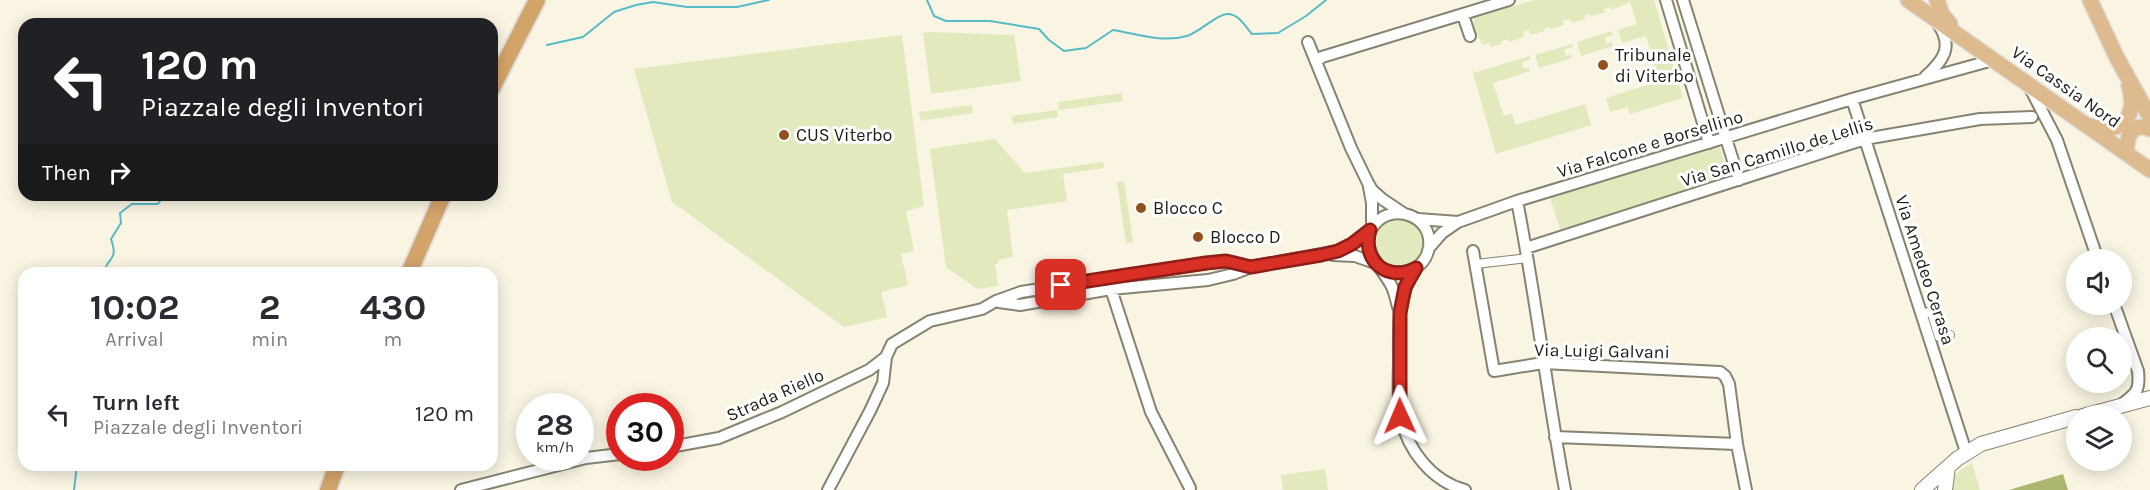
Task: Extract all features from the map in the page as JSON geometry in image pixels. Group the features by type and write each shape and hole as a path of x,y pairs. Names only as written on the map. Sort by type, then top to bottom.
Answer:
{"highway":[{"path":"498,52 525,0"},
{"path":"498,76 537,0"},
{"path":"400,267 428,201"},
{"path":"412,267 439,201"},
{"path":"316,490 323,471"},
{"path":"328,490 335,471"}],"main road":[{"name":"Via Cassia Nord","path":"1937,0 1942,14 1960,35"},
{"name":"Via Cassia Nord","path":"2090,0 2099,23 2150,117"},
{"name":"Via Cassia Nord","path":"1913,2 2150,170"},
{"path":"2083,124 2104,130 2114,128 2127,118 2132,102 2123,69"},
{"path":"2127,154 2126,141 2132,130 2140,126 2150,129"},
{"path":"2124,405 2150,398"},
{"path":"1922,490 1966,452 2001,437 2066,420"},
{"path":"1945,490 1948,467"}],"street":[{"path":"1317,61 1322,57 1509,0"},
{"path":"1666,0 1710,142"},
{"path":"1683,0 1739,180"},
{"path":"1671,17 1686,13"},
{"path":"1463,15 1470,36"},
{"path":"1923,79 1944,56 1946,41 1943,31 1932,17"},
{"path":"1308,42 1342,126 1372,190 1403,213 1418,219 1427,232 1429,248 1405,287 1400,313 1400,416 1406,437 1425,465 1449,484 1465,490"},
{"name":"Via Falcone e Borsellino","path":"1429,248 1442,233 1458,222 1516,201 1852,99 1993,60"},
{"path":"2028,85 2056,140 2094,249"},
{"name":"Via Amedeo Cerasa","path":"1852,99 1966,452"},
{"path":"1698,106 1713,102"},
{"name":"Via San Camillo de Lellis","path":"1527,253 1864,139 1980,119 2045,116"},
{"path":"1368,183 1372,203 1368,246 1377,265 1392,287 1400,313"},
{"path":"1516,201 1527,253 1565,490"},
{"path":"996,301 1020,305 1111,288 1208,280 1251,267 1338,251 1352,244 1371,229 1382,216 1403,213"},
{"name":"Via Falcone e Borsellino","path":"1418,219 1458,222"},
{"name":"Via Luigi Galvani","path":"1473,250 1494,371 1543,363 1718,371 1725,376 1729,384 1746,490"},
{"path":"1476,264 1527,253"},
{"path":"1321,255 1347,255 1377,265 1386,271 1401,273 1416,268"},
{"path":"828,490 883,383 886,356 892,344 930,321 982,309 1021,292 1206,263 1226,261 1251,267"},
{"path":"1111,288 1151,412 1190,488"},
{"path":"1923,314 1931,311 1939,337 1950,335"},
{"path":"2118,315 2138,372 2139,383 2134,395 2121,405"},
{"name":"Strada Riello","path":"684,444 719,438 782,412 869,370 886,356"},
{"path":"1555,437 1737,444"},
{"path":"461,490 586,458 606,455"}],"green space":[{"path":"1534,0 1654,0 1683,98 1630,114 1627,107 1610,112 1606,98 1657,82 1654,71 1656,70 1646,36 1622,43 1618,30 1637,24 1630,2 1612,10 1611,7 1604,9 1605,12 1584,16 1585,19 1571,23 1570,19 1563,20 1564,25 1551,29 1550,27 1530,35 1529,30 1523,32 1524,37 1509,42 1508,39 1502,41 1502,44 1491,47 1489,43 1483,45 1477,35 1474,18"},
{"path":"1612,31 1613,35 1605,38 1606,44 1612,42 1613,46 1581,56 1577,42"},
{"path":"923,33 1014,35 1021,81 931,94"},
{"name":"CUS Viterbo","path":"902,35 924,206 906,211 914,251 901,254 908,285 881,292 887,317 844,327 672,202 634,69"},
{"path":"1572,44 1573,47 1564,50 1566,56 1571,55 1572,58 1539,68 1535,55"},
{"path":"1530,56 1531,59 1522,62 1524,69 1529,67 1530,71 1493,83 1504,116 1512,114 1516,125 1585,104 1591,125 1496,154 1473,73"},
{"path":"1122,93 1123,101 1059,110 1058,102"},
{"path":"972,105 973,113 921,121 919,112"},
{"path":"1057,110 1058,117 1013,124 1012,116"},
{"path":"995,139 1025,173 1103,162 1104,168 1063,174 1067,201 1007,210 1013,257 998,260 995,264 998,286 977,289 946,267 930,149"},
{"path":"1719,145 1729,178 1561,232 1550,198"},
{"path":"1124,181 1133,242 1126,243 1117,182"},
{"path":"1398,218 1412,222 1419,229 1423,243 1419,257 1412,264 1398,268 1384,264 1377,257 1373,243 1377,229 1384,222"},
{"path":"1972,463 1980,490 1950,490 1957,474"},
{"path":"1325,469 1328,490 1283,490 1281,475"},
{"path":"2063,474 2068,490 2009,490"}],"waterway":[{"path":"547,45 583,37 614,12 636,5 653,2 687,7 737,7 769,0"},
{"path":"927,0 934,16 946,21 990,21 1039,29 1064,51 1086,48 1113,30 1168,39 1187,36 1227,14 1238,18 1252,34 1278,33 1306,16 1326,0"},
{"path":"106,267 114,252 111,239 121,223 120,213 132,204 158,204 160,201"},
{"path":"74,490 76,471"}],"place":[{"name":"Tribunale di Viterbo","path":"1603,65"},
{"name":"CUS Viterbo","path":"784,135"},
{"name":"Blocco C","path":"1141,208"},
{"name":"Blocco D","path":"1198,237"}],"route":[{"path":"1061,285 1226,261 1251,267 1272,264 1338,251 1352,244 1370,230 1368,246 1370,254 1379,267 1394,273 1409,272 1416,268 1405,287 1400,313 1400,416"}]}
